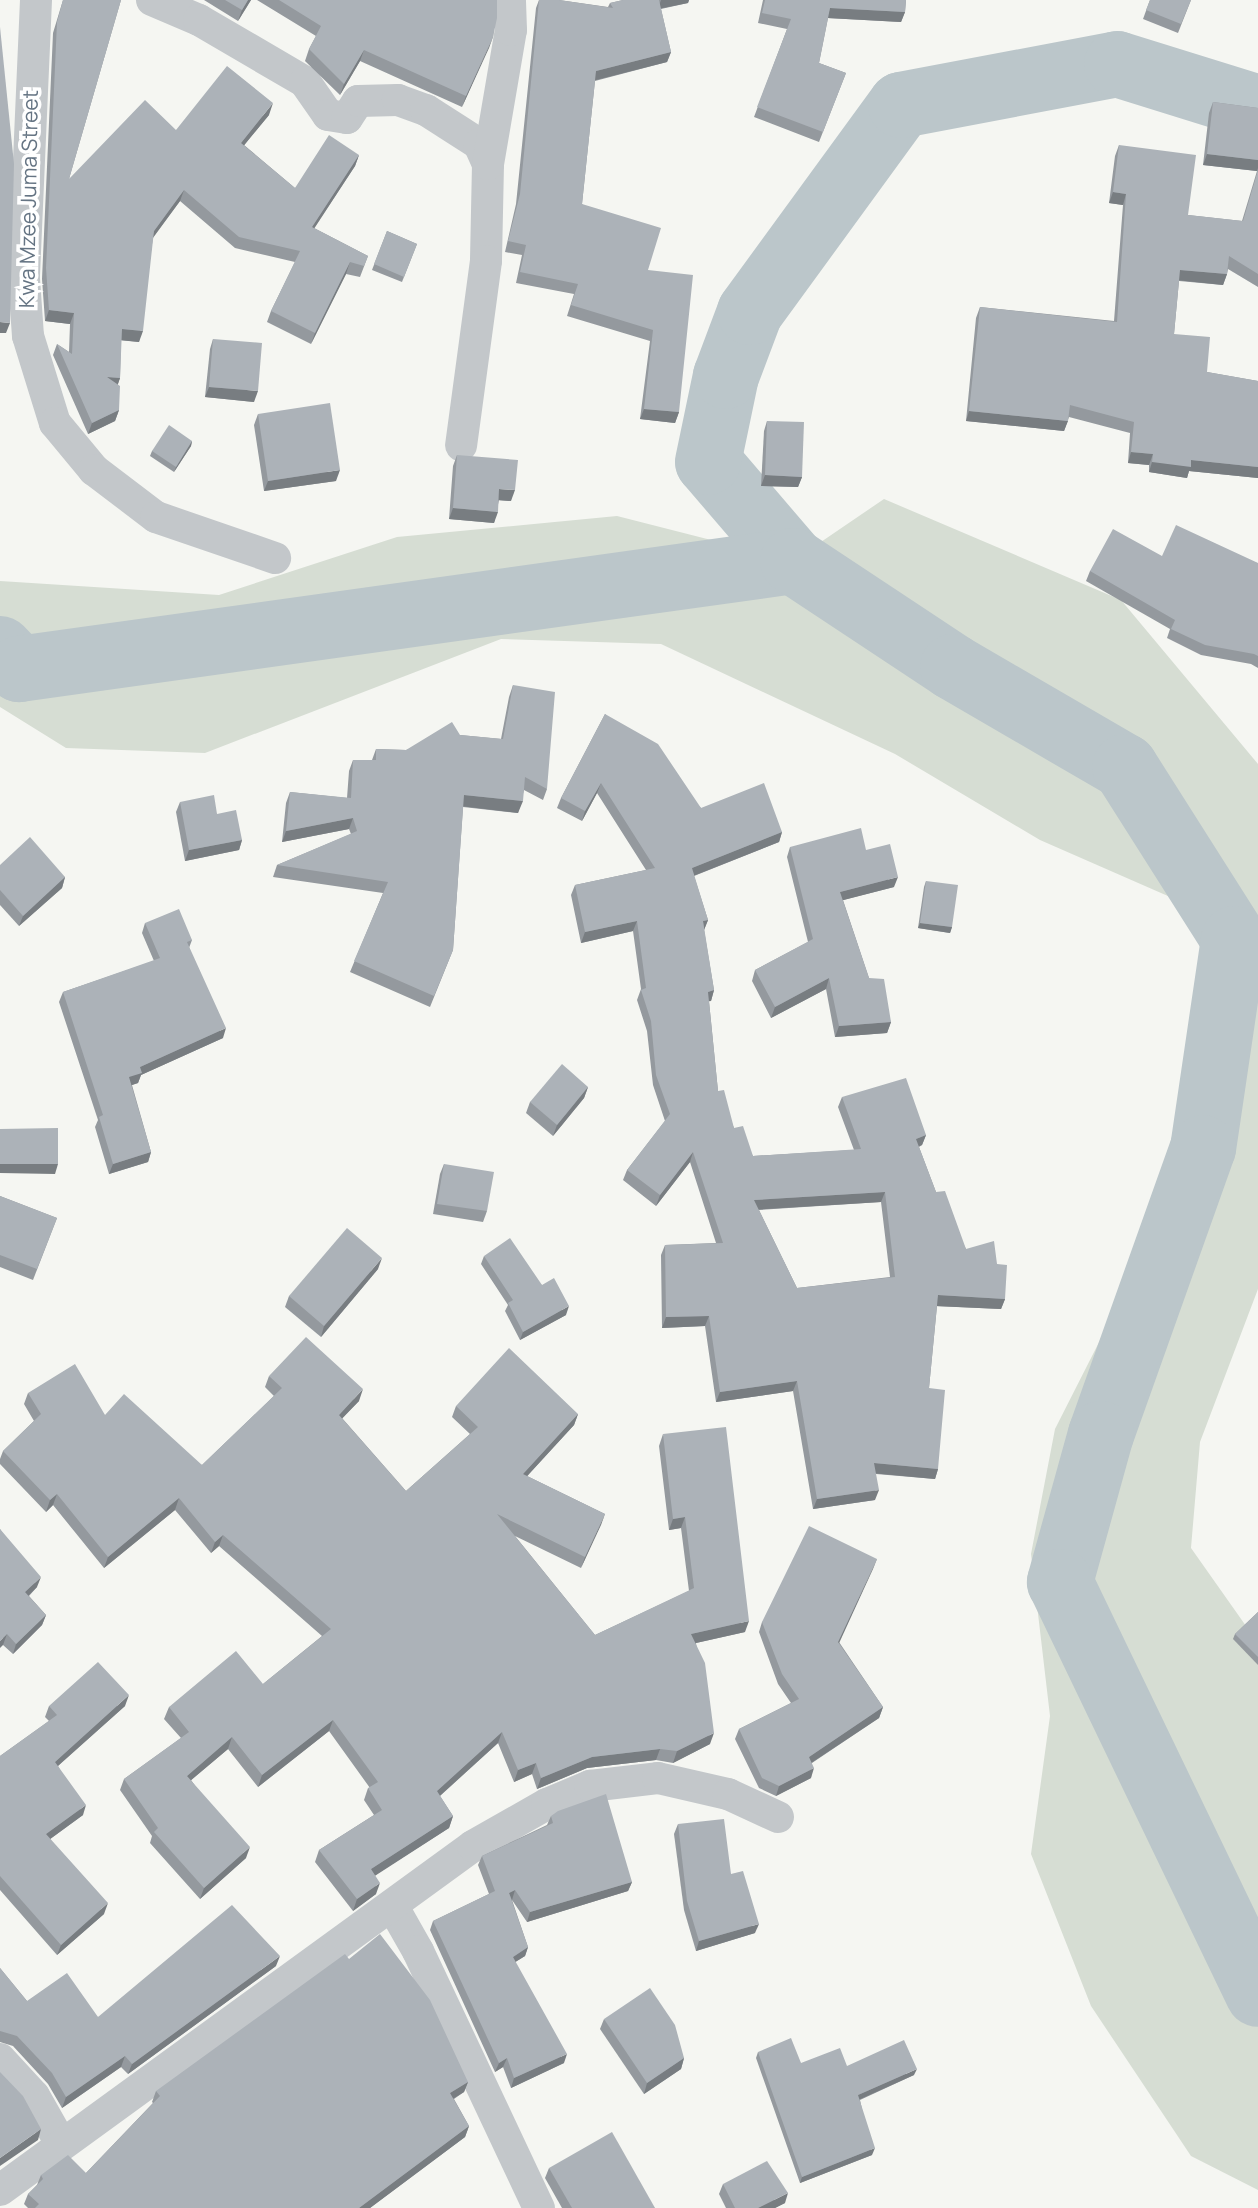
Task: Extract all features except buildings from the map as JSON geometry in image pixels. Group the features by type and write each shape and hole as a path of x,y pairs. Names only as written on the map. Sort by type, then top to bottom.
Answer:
{"street":[{"name":"Kwa Mzee Juma Street","path":"36,0 24,279 28,336 55,423 94,470 156,517 275,558"},
{"path":"152,0 199,20 304,82 328,115 347,118 358,101 398,100 456,127 479,144 488,164"},
{"path":"461,444 486,261 488,164 511,30 510,0"},
{"path":"0,2190 60,2142 506,1825 590,1786 658,1778 695,1784 778,1817"},
{"path":"393,1907 418,1951 539,2208"},
{"path":"0,2059 34,2096 60,2142"}],"shaded area":[{"path":"884,499 1121,600 1258,764 1258,1289 1200,1442 1191,1548 1258,1643 1258,2190 1191,2156 1091,2006 1031,1854 1050,1716 1031,1554 1055,1429 1159,1224 1224,1016 1193,907 1040,840 895,754 661,644 501,639 205,753 66,748 0,707 0,581 219,595 397,537 617,516 793,561"}],"waterway":[{"path":"793,561 708,462 726,376 750,312 901,105 1117,64 1258,108"},
{"path":"0,649 19,669 793,561 953,667 1125,767 1234,939 1203,1148 1101,1434 1060,1582 1258,1994"}]}
